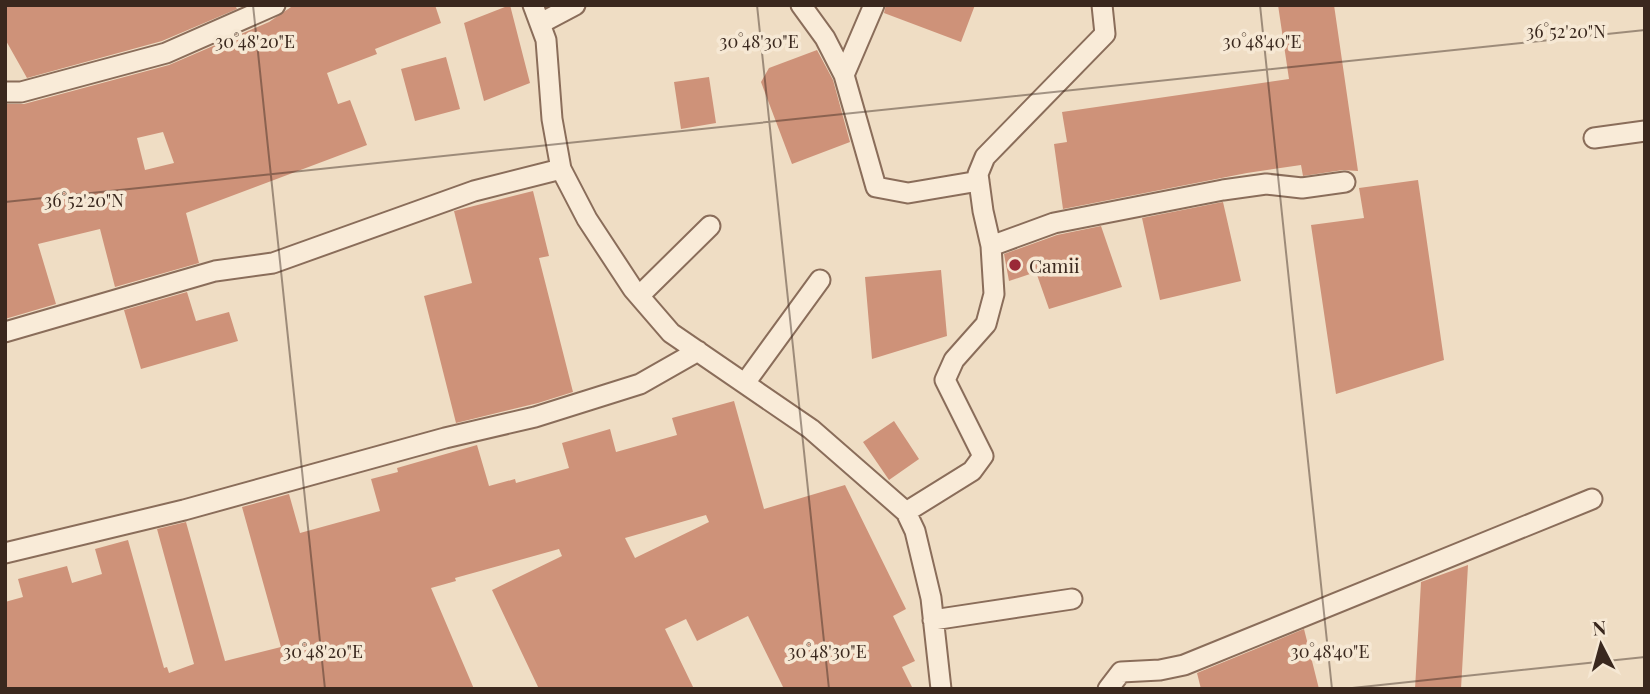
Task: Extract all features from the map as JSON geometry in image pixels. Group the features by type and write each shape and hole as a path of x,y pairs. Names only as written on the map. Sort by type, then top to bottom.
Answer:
{"street":[{"path":"5,92 21,92 166,53 275,5"},
{"path":"575,5 537,14 546,40 552,119 561,169 587,219 639,296 671,333 811,429 905,512 915,531 931,598 941,689"},
{"path":"801,5 825,38 844,75 876,187 908,193 979,181"},
{"path":"844,75 874,5"},
{"path":"905,512 972,471 983,456 945,380 954,360 986,324 994,294 991,246 978,174 985,157 1105,34 1102,5"},
{"path":"1594,138 1645,131"},
{"path":"5,332 215,271 273,263 474,191 561,169"},
{"path":"991,246 1054,223 1223,190 1266,184 1302,188 1345,182"},
{"path":"639,296 710,226"},
{"path":"745,383 820,280"},
{"path":"5,553 184,510 445,438 535,417 640,384 698,351"},
{"path":"1108,689 1121,673 1184,665 1592,499"},
{"path":"933,620 1072,599"}],"building":[{"path":"5,5 235,5 237,9 162,41 27,78 5,39"},
{"path":"294,5 435,5 441,23 375,49 377,54 327,73 338,104 350,100 367,145 186,213 199,263 115,287 100,229 38,244 56,304 5,319 5,104 24,104 169,65 269,22","holes":["163,132 174,163 145,170 137,138"]},
{"path":"510,5 530,83 484,101 464,23"},
{"path":"886,5 975,5 961,42 884,13"},
{"path":"1278,5 1334,5 1358,171 1343,170 1303,176 1301,165 1063,209 1054,144 1067,142 1062,112 1289,79"},
{"path":"817,50 833,80 850,142 792,164 761,82 769,68"},
{"path":"446,57 460,109 415,121 401,69"},
{"path":"709,77 716,123 681,129 674,82"},
{"path":"1418,180 1444,360 1336,394 1311,225 1364,218 1359,188"},
{"path":"533,191 549,256 539,258 573,392 456,423 424,296 472,283 454,211"},
{"path":"1223,202 1241,281 1160,300 1142,218"},
{"path":"1101,226 1122,287 1049,309 1036,272 1009,281 1004,254 1057,235"},
{"path":"941,270 947,336 872,359 865,277"},
{"path":"187,292 196,321 229,312 238,341 141,369 124,310"},
{"path":"734,401 764,509 845,485 906,609 893,616 915,661 902,667 913,689 784,689 748,616 697,641 686,619 665,629 694,689 539,689 492,590 562,556 559,549 455,578 456,581 431,588 474,689 5,689 5,602 23,597 18,579 67,566 72,583 102,574 95,549 128,540 164,668 167,667 169,673 194,664 157,529 186,522 225,661 281,647 242,507 289,494 300,533 380,511 371,479 398,472 397,468 477,445 489,486 515,479 516,483 569,468 562,443 610,429 616,452 677,435 672,418","holes":["706,515 709,522 635,558 625,538"]},
{"path":"894,421 919,459 889,480 863,442"},
{"path":"1468,565 1461,689 1415,689 1421,582"},
{"path":"1304,629 1319,689 1201,689 1197,673"}],"place":[{"name":"Camii","path":"1015,265"}]}
